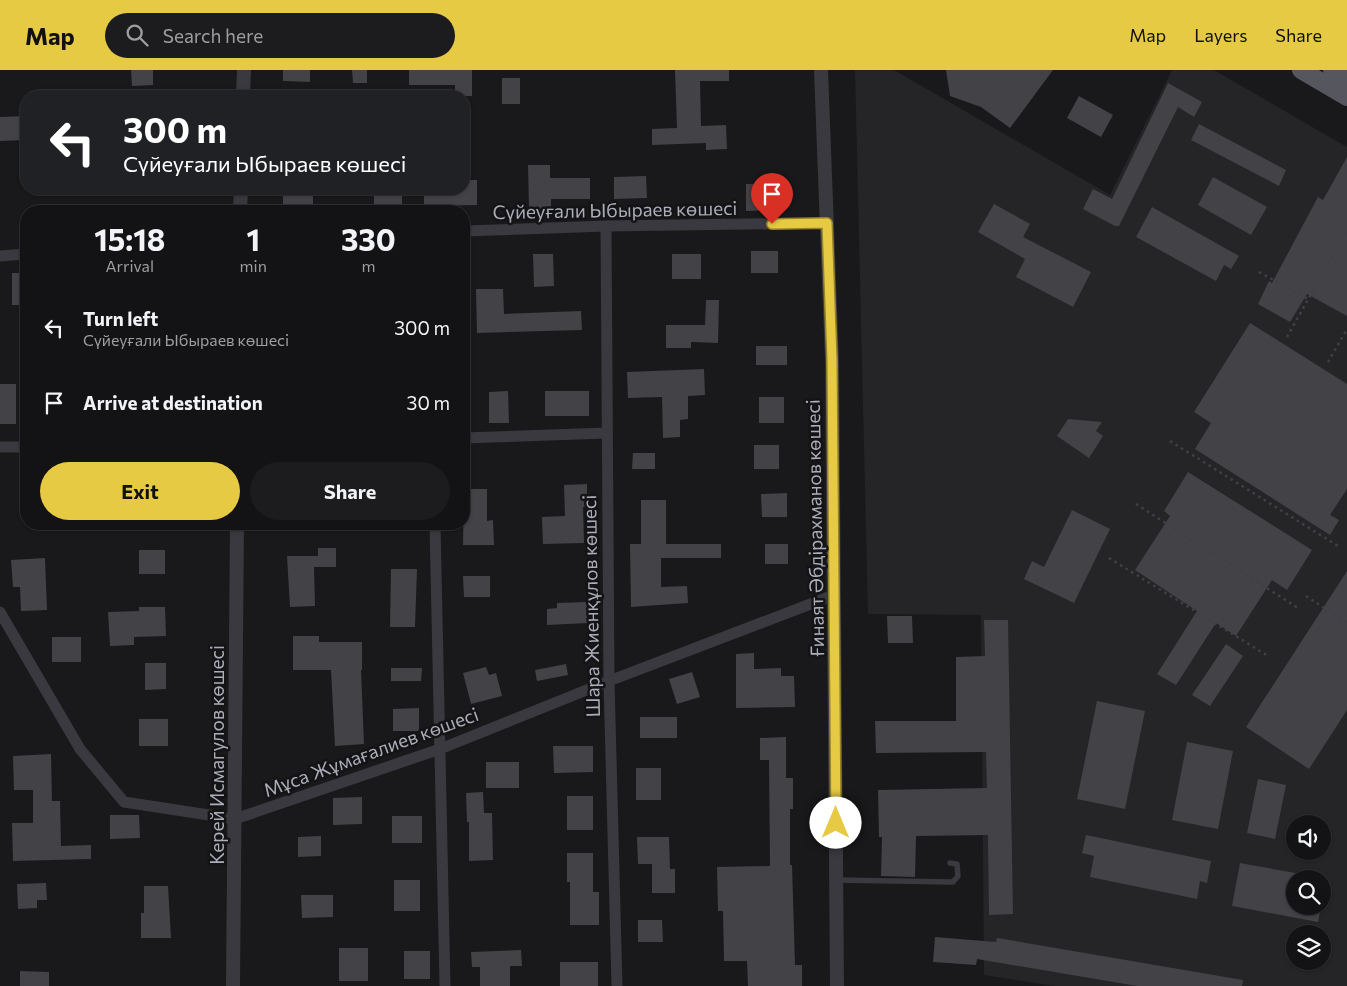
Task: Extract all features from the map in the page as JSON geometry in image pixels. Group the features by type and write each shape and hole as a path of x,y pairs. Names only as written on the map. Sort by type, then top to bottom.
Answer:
{"main road":[{"path":"1301,70 1347,97"},
{"path":"1332,70 1347,79"}],"street":[{"path":"243,90 244,70"},
{"name":"Ғинаят Әбдірахманов көшесі","path":"821,70 832,360 837,986"},
{"name":"Сүйеуғали Ыбыраев көшесi","path":"470,231 606,226 827,223"},
{"name":"Шара Жиенқұлов көшесі","path":"606,226 609,681 617,986"},
{"path":"0,256 20,254"},
{"path":"470,438 606,433"},
{"path":"0,448 20,447"},
{"name":"Керей Исмагулов көшесі","path":"233,986 237,530"},
{"path":"435,530 445,986"},
{"name":"Мұса Жұмағалиев көшесі","path":"0,612 80,749 124,802 235,819 440,749 609,681 834,595"}],"lane":[{"path":"836,880 953,882 958,876 957,864 950,863"}],"path":[{"path":"1287,337 1347,230"},
{"path":"1259,272 1308,299"},
{"path":"1328,362 1347,329"},
{"path":"1170,441 1338,546"},
{"path":"1136,504 1298,608"},
{"path":"1109,558 1268,656"},
{"path":"1306,596 1347,623"}],"shaded area":[{"path":"855,70 894,70 1110,195 1172,70 1214,70 1347,147 1347,986 1055,986 984,975 981,615 868,614"}],"building":[{"path":"131,70 153,70 153,85 132,86"},
{"path":"283,70 310,70 310,82 283,81"},
{"path":"352,70 367,70 367,83 353,83"},
{"path":"409,70 472,70 472,96 470,96 470,90 455,90 455,85 409,85"},
{"path":"675,70 729,70 729,81 700,81 701,126 726,125 727,149 706,150 706,143 652,145 652,129 677,128"},
{"path":"946,70 1053,70 1010,128 981,107 950,96"},
{"path":"502,78 520,78 520,104 502,104"},
{"path":"1168,83 1202,102 1194,117 1178,107 1119,226 1115,226 1083,209 1093,189 1112,199"},
{"path":"1079,96 1113,115 1101,137 1067,118"},
{"path":"20,116 20,140 0,141 0,117"},
{"path":"1199,124 1286,170 1279,186 1191,140"},
{"path":"1347,157 1347,316 1307,294 1290,322 1258,304 1269,281 1272,283 1318,197 1323,200"},
{"path":"528,165 550,165 550,178 590,178 590,199 551,199 551,209 529,209"},
{"path":"646,176 647,198 614,199 614,177"},
{"path":"1213,177 1267,207 1251,235 1198,205"},
{"path":"470,180 477,180 477,205 424,205 424,195 470,195"},
{"path":"779,183 780,210 746,211 746,184"},
{"path":"283,195 313,195 313,205 283,205"},
{"path":"374,195 402,195 402,205 374,205"},
{"path":"994,204 1030,224 1023,237 1091,272 1073,307 1016,277 1025,259 978,232"},
{"path":"1152,207 1239,256 1231,269 1224,265 1216,281 1136,237"},
{"path":"751,251 778,251 778,273 751,273"},
{"path":"533,254 553,254 554,286 534,287"},
{"path":"672,254 701,254 701,279 672,279"},
{"path":"12,273 20,273 20,305 12,305"},
{"path":"476,289 503,289 504,314 581,311 582,330 477,333"},
{"path":"706,300 719,300 718,343 691,342 691,348 666,348 666,325 705,325"},
{"path":"1250,323 1347,384 1347,489 1330,515 1339,520 1330,535 1195,449 1211,423 1194,412"},
{"path":"756,346 787,346 787,365 756,365"},
{"path":"704,369 705,395 688,396 688,419 680,420 680,437 663,438 662,397 628,398 627,372"},
{"path":"0,384 16,384 16,424 0,424"},
{"path":"508,391 509,423 489,423 489,392"},
{"path":"545,391 589,391 589,416 545,416"},
{"path":"759,397 784,397 784,423 759,423"},
{"path":"1068,419 1102,422 1096,431 1103,436 1089,458 1057,436"},
{"path":"754,445 779,445 779,469 754,469"},
{"path":"633,453 655,453 655,469 632,469"},
{"path":"1188,472 1312,550 1287,590 1272,580 1236,636 1216,623 1176,685 1157,674 1197,611 1135,570 1170,516 1164,511"},
{"path":"587,484 587,507 583,507 584,543 543,544 542,517 565,516 564,485"},
{"path":"470,489 487,489 487,521 493,520 494,545 463,545 463,530 470,530"},
{"path":"787,493 787,517 762,517 761,494"},
{"path":"641,500 666,500 666,544 721,544 721,558 661,558 661,587 687,586 688,603 631,607 630,544 641,544"},
{"path":"1072,510 1110,529 1074,603 1024,579 1032,561 1044,567"},
{"path":"765,544 788,544 788,564 765,564"},
{"path":"318,548 336,548 336,567 314,567 315,606 290,607 287,556 318,556"},
{"path":"139,550 165,550 165,574 139,574"},
{"path":"45,558 47,610 21,611 20,587 13,587 11,560"},
{"path":"391,569 417,569 415,627 390,627"},
{"path":"1347,571 1347,710 1309,769 1246,727"},
{"path":"463,576 490,576 490,597 464,597"},
{"path":"587,602 588,623 547,625 547,609 557,608 557,603"},
{"path":"139,607 165,607 166,636 134,637 134,645 110,646 108,612 139,611"},
{"path":"887,616 912,616 913,643 888,643"},
{"path":"984,620 1008,620 1013,914 989,915 988,835 916,836 915,877 881,876 882,837 879,837 878,790 987,788 986,752 876,753 875,721 956,721 956,657 985,656"},
{"path":"293,636 319,636 319,642 362,642 361,670 364,744 335,746 331,670 293,670"},
{"path":"52,637 81,637 81,662 52,662"},
{"path":"1226,644 1243,656 1210,706 1192,695"},
{"path":"754,653 754,669 781,668 781,676 794,676 795,707 736,708 736,654"},
{"path":"145,663 166,663 166,689 145,690"},
{"path":"566,664 568,675 537,681 535,670"},
{"path":"486,667 489,675 496,673 502,696 471,704 463,673"},
{"path":"391,668 422,668 421,681 391,681"},
{"path":"692,672 700,697 677,704 669,679"},
{"path":"1097,701 1145,711 1125,809 1077,799"},
{"path":"419,708 419,731 393,731 393,709"},
{"path":"640,717 677,717 677,738 640,738"},
{"path":"139,719 168,719 168,746 139,746"},
{"path":"786,737 786,778 793,778 793,809 790,809 790,865 792,865 795,965 802,965 802,986 748,986 747,961 724,961 723,911 718,911 717,867 770,866 769,760 760,760 760,738"},
{"path":"1187,742 1233,751 1218,829 1172,820"},
{"path":"553,746 593,746 593,772 554,773"},
{"path":"51,754 52,801 60,801 61,846 91,845 91,859 13,861 12,823 33,823 33,790 14,790 13,756"},
{"path":"486,762 519,762 519,788 486,788"},
{"path":"636,768 661,768 661,800 636,800"},
{"path":"1258,779 1286,785 1275,839 1247,833"},
{"path":"483,792 484,813 492,813 493,860 469,861 469,822 467,822 466,793"},
{"path":"567,796 593,796 593,830 567,830"},
{"path":"362,797 362,824 333,825 333,798"},
{"path":"110,815 139,815 140,838 110,839"},
{"path":"392,816 422,816 422,843 392,843"},
{"path":"1086,835 1211,861 1207,883 1200,881 1197,899 1090,877 1094,856 1082,853"},
{"path":"321,836 321,856 298,857 298,837"},
{"path":"637,837 669,837 670,869 675,869 675,893 652,893 652,864 638,864"},
{"path":"567,853 593,853 593,892 599,892 599,925 570,925 570,882 567,882"},
{"path":"1240,863 1286,871 1286,915 1319,915 1318,922 1232,906"},
{"path":"394,880 420,880 420,911 394,911"},
{"path":"46,883 47,900 37,900 37,908 18,909 17,884"},
{"path":"144,886 168,886 171,938 141,938 141,913 144,913"},
{"path":"301,895 333,895 333,917 302,918"},
{"path":"638,920 662,920 663,942 638,942"},
{"path":"935,937 996,942 997,938 1243,980 1242,986 1137,986 977,959 976,965 933,962"},
{"path":"339,948 368,948 368,981 339,981"},
{"path":"521,950 522,966 510,966 510,986 480,986 480,967 472,967 471,952"},
{"path":"404,951 430,951 430,979 404,979"},
{"path":"560,962 598,962 598,986 560,986"},
{"path":"20,971 49,972 49,986 20,986"}],"route":[{"path":"772,224 827,223 832,360 836,823"}]}
